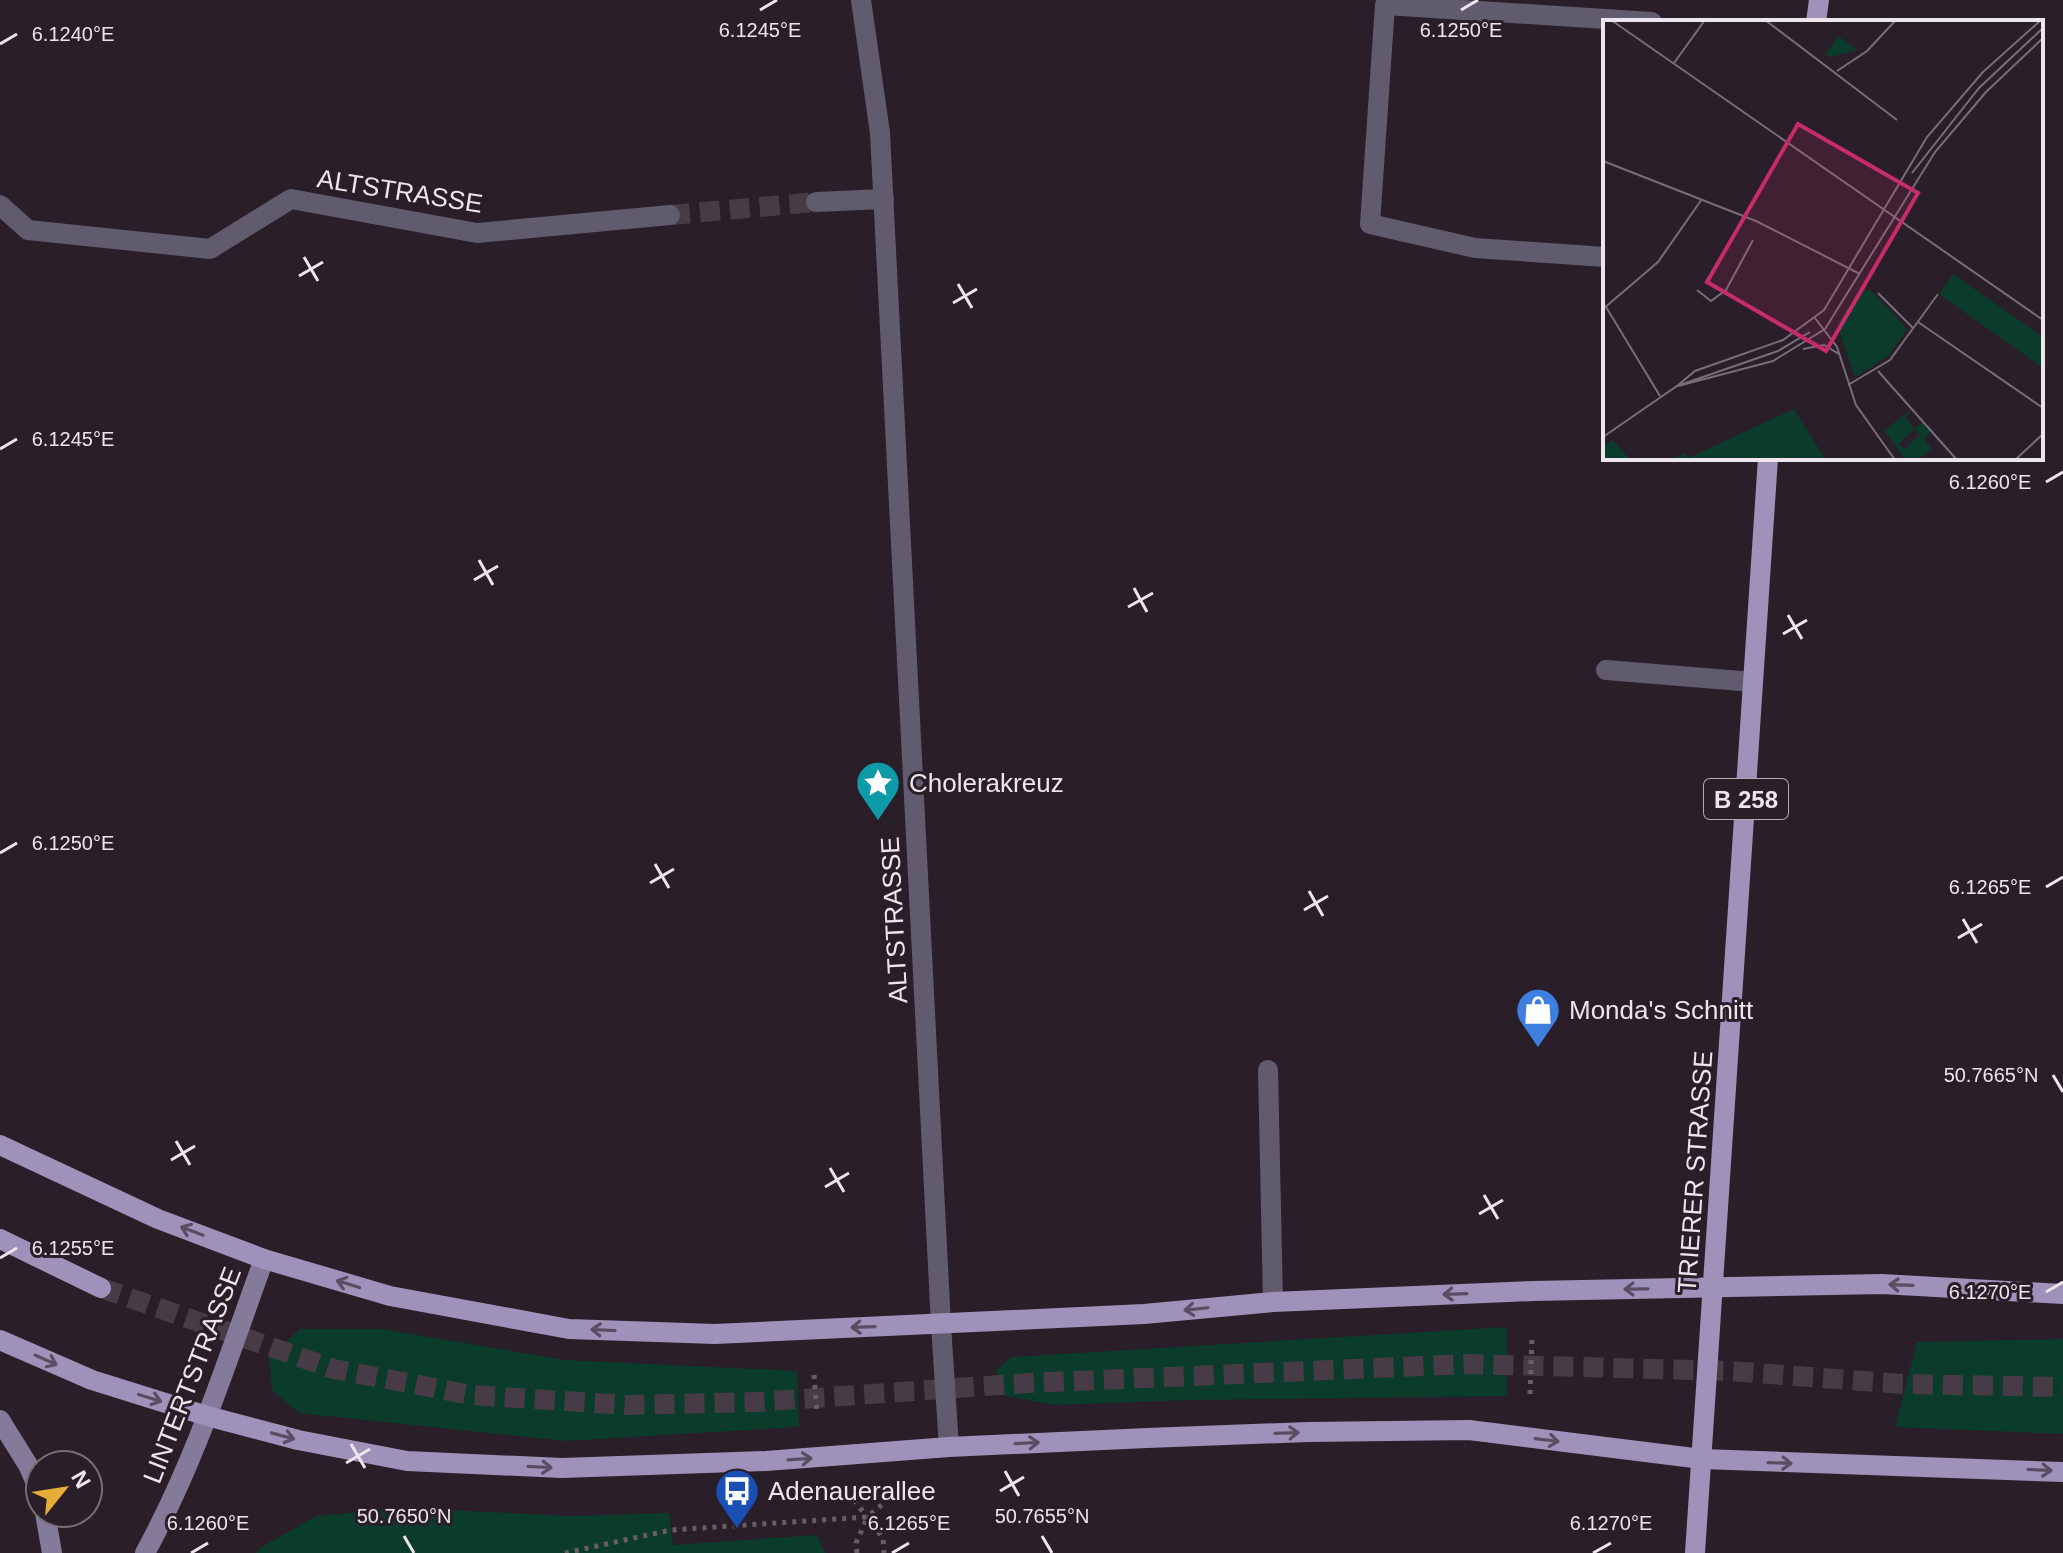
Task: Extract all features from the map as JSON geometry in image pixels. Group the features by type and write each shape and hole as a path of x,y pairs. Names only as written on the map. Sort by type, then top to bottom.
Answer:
{"main road":[{"path":"1816,20 1819,0"},
{"name":"TRIERER STRASSE","path":"1695,1553 1768,460"},
{"path":"0,1145 158,1219 264,1259 390,1296 569,1329 715,1334 941,1325 1144,1314 1273,1302 1533,1291 1882,1284 2063,1294"},
{"path":"0,1239 101,1288"},
{"name":"LINTERTSTRASSE","path":"145,1553 167,1512 207,1416 264,1259"},
{"path":"0,1340 92,1380 207,1416 298,1440 407,1461 562,1468 766,1461 949,1447 1131,1438 1469,1430 1702,1459 2063,1472"},
{"path":"0,1420 24,1459"},
{"path":"48,1529 52,1553"}],"street":[{"name":"ALTSTRASSE","path":"861,0 880,133 949,1447"},
{"path":"1603,257 1475,248 1370,224 1385,5 1621,20"},
{"name":"ALTSTRASSE","path":"0,205 28,230 210,249 291,199 477,233 670,215"},
{"path":"816,202 884,199"},
{"path":"1606,670 1753,682"},
{"path":"1268,1070 1273,1302"}],"path":[{"path":"1528,1437 1533,1291"},
{"path":"857,1553 856,1543 867,1517 891,1497"},
{"path":"565,1553 671,1530 867,1517"},
{"path":"867,1517 883,1538 884,1553"}],"green space":[{"path":"1507,1327 1507,1396 1055,1405 1005,1396 996,1371 1011,1357"},
{"path":"300,1329 382,1329 566,1360 797,1371 799,1427 566,1441 299,1413 272,1390 269,1357"},
{"path":"2063,1339 2063,1434 1895,1427 1917,1342"},
{"path":"403,1508 571,1516 669,1513 673,1545 817,1535 825,1553 256,1553 316,1516"}],"tunnel":[{"path":"670,215 816,202"},
{"path":"101,1288 334,1369 471,1395 625,1405 757,1402 1029,1383 1469,1364 1730,1371 1902,1384 2063,1387"}],"place":[{"name":"Cholerakreuz","path":"878,822"},
{"name":"Monda's Schnitt","path":"1538,1049"},
{"name":"Adenauerallee","path":"737,1530"}]}
